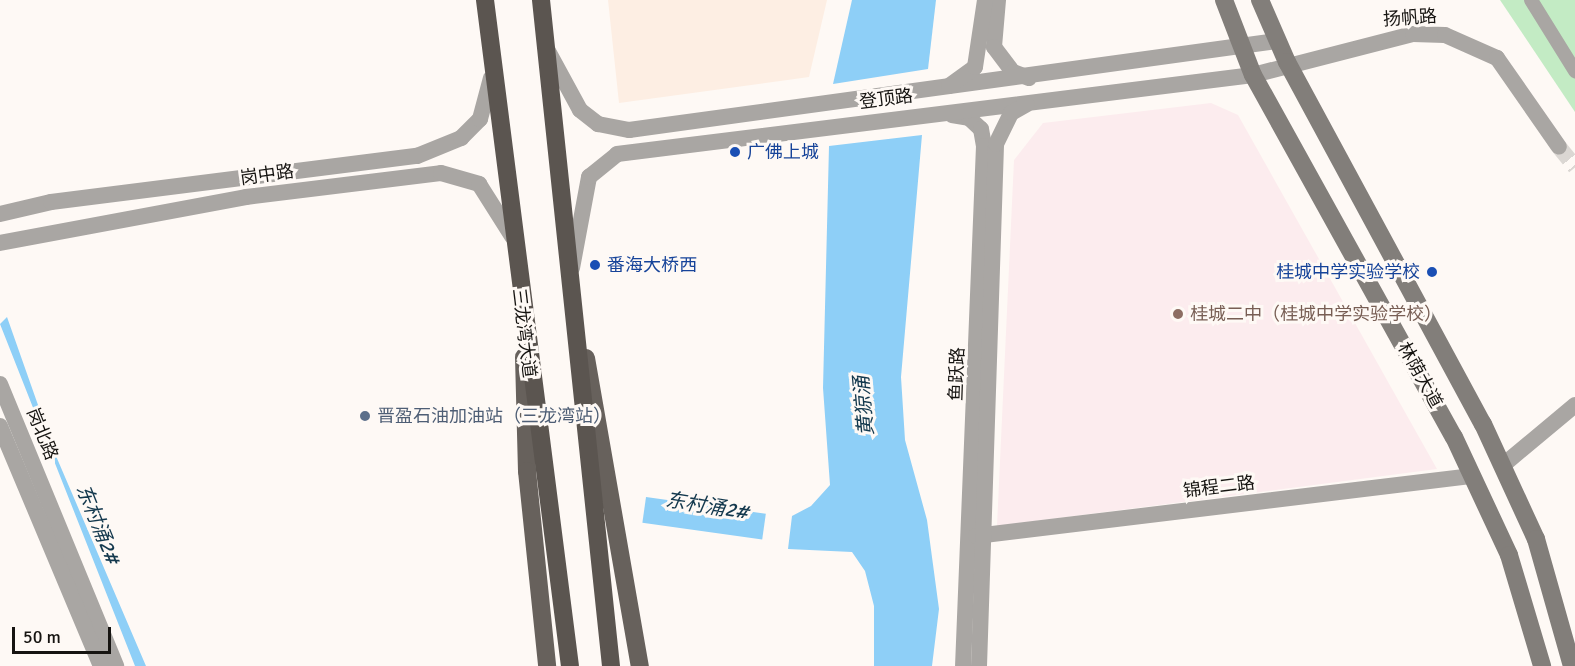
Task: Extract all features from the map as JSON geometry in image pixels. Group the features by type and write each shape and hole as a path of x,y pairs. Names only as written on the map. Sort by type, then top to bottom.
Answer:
{"highway":[{"name":"三龙湾大道","path":"485,0 523,334 570,666"},
{"path":"541,0 576,307 611,666"}],"main road":[{"path":"479,0 492,68"},
{"path":"548,0 548,51"},
{"name":"林荫大道","path":"1224,0 1253,75 1472,476 1509,555 1542,666"},
{"name":"林荫大道","path":"1260,0 1287,62 1502,466 1536,539 1572,666"},
{"path":"576,307 640,666"},
{"path":"523,334 527,471 547,666"}],"street":[{"path":"935,91 964,80 975,67 985,0"},
{"path":"998,0 994,47 1013,72 1029,78"},
{"path":"1531,0 1575,71"},
{"name":"扬帆路","path":"1287,62 1381,39 1445,35 1497,58 1559,147"},
{"name":"登顶路","path":"548,51 580,110 598,124 629,130 935,91 1277,41"},
{"name":"登顶路","path":"572,269 589,177 604,162 632,150 1253,75 1287,62"},
{"name":"岗中路","path":"0,214 51,202 435,150 480,119 488,105 492,68"},
{"name":"鱼跃路","path":"963,666 978,536 996,144 1011,113 1030,102"},
{"name":"鱼跃路","path":"940,113 969,118 981,129 984,146 978,536 979,666"},
{"path":"629,130 618,139 632,150"},
{"path":"435,150 445,164 441,172"},
{"name":"岗中路","path":"0,243 246,197 441,172 479,184 512,236"},
{"name":"岗北路","path":"0,384 116,666"},
{"path":"1502,466 1575,405"},
{"name":"岗北路","path":"0,426 101,666"},
{"name":"锦程二路","path":"978,536 1472,476"}],"shaded area":[{"path":"608,0 827,0 809,77 619,103"},
{"name":"桂城二中（桂城中学实验学校）","path":"1211,103 1238,115 1437,469 997,526 1014,160 1043,123"}],"green space":[{"path":"1500,0 1575,0 1575,112"}],"water":[{"path":"852,0 936,0 928,69 833,84"},
{"name":"黄猄涌","path":"922,135 901,377 905,440 927,520 939,609 932,666 874,666 874,606 865,571 852,552 788,549 792,516 811,506 830,485 823,388 829,146"},
{"path":"7,317 56,456 146,666 135,666 0,324"},
{"name":"东村涌2#","path":"646,497 766,514 762,540 642,523"}],"tunnel":[{"path":"1559,147 1575,167"}],"place":[{"name":"广佛上城","path":"735,152"},
{"name":"番海大桥西","path":"595,265"},
{"name":"桂城中学实验学校","path":"1432,272"},
{"name":"桂城二中（桂城中学实验学校）","path":"1178,314"},
{"name":"晋盈石油加油站（三龙湾站）","path":"365,416"}]}
